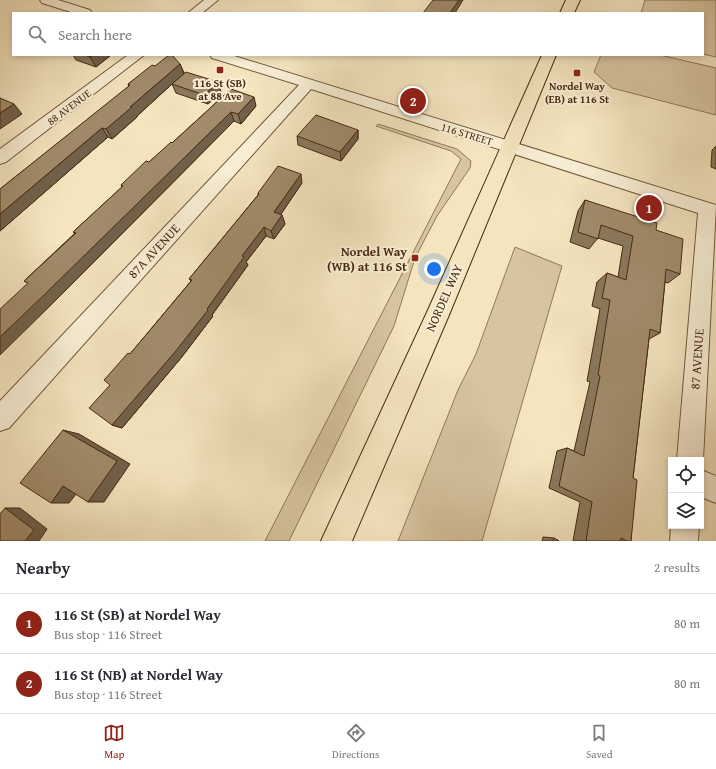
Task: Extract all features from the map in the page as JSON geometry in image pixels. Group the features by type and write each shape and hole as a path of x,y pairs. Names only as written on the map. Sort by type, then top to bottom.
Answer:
{"main road":[{"path":"567,12 573,0"},
{"name":"NORDEL WAY","path":"336,541 510,148 549,56"}],"street":[{"path":"46,0 83,12"},
{"path":"195,12 212,0"},
{"name":"88 AVENUE","path":"0,158 137,56"},
{"name":"116 STREET","path":"220,56 712,211"},
{"name":"87A AVENUE","path":"0,419 308,84"},
{"name":"87 AVENUE","path":"690,457 712,211"},
{"path":"704,484 716,490"},
{"path":"684,541 685,529"}],"shaded area":[{"path":"645,0 716,0 716,57 704,54 704,12 641,12"},
{"path":"601,56 664,56 716,68 716,115 612,88 594,72"},
{"path":"378,124 457,149 471,161 470,168 437,216 415,258 394,326 289,541 265,541 461,159 451,151 376,126"},
{"path":"515,247 562,266 482,541 398,541 458,390 476,354"}],"building":[{"path":"433,0 459,0 451,12 424,12"},
{"path":"168,56 173,56 180,64 106,129 102,128 0,214 0,189 130,85 128,84 152,65 155,66"},
{"path":"186,72 218,82 204,95 172,84"},
{"path":"231,89 254,97 238,114 231,112 0,337 0,309 28,283 24,281 76,233 73,232 123,186 121,185 146,161 149,162 171,142 172,143"},
{"path":"0,98 14,104 0,113"},
{"path":"316,115 358,130 340,152 297,136"},
{"path":"278,166 301,174 274,212 282,215 271,231 264,227 242,256 244,257 207,309 208,310 175,352 112,425 89,408 110,385 104,380 128,353 130,354 192,280 189,279 259,194 258,193"},
{"path":"585,200 657,223 656,230 683,239 680,274 666,269 660,333 650,329 633,478 637,480 631,541 621,538 620,541 586,541 592,502 559,486 567,448 584,456 600,376 598,375 610,300 602,298 607,273 626,280 633,236 601,225 598,239 578,232"},
{"path":"63,430 117,461 88,502 63,486 51,503 20,483"},
{"path":"5,508 34,530 25,541 0,541 0,514"}],"place":[{"name":"116 St (SB) at 88 Ave","path":"220,70"},
{"name":"Nordel Way (EB) at 116 St","path":"577,73"},
{"name":"116 St (NB) at Nordel Way","path":"413,101"},
{"name":"116 St (SB) at Nordel Way","path":"649,208"},
{"name":"Nordel Way (WB) at 116 St","path":"415,258"}]}
